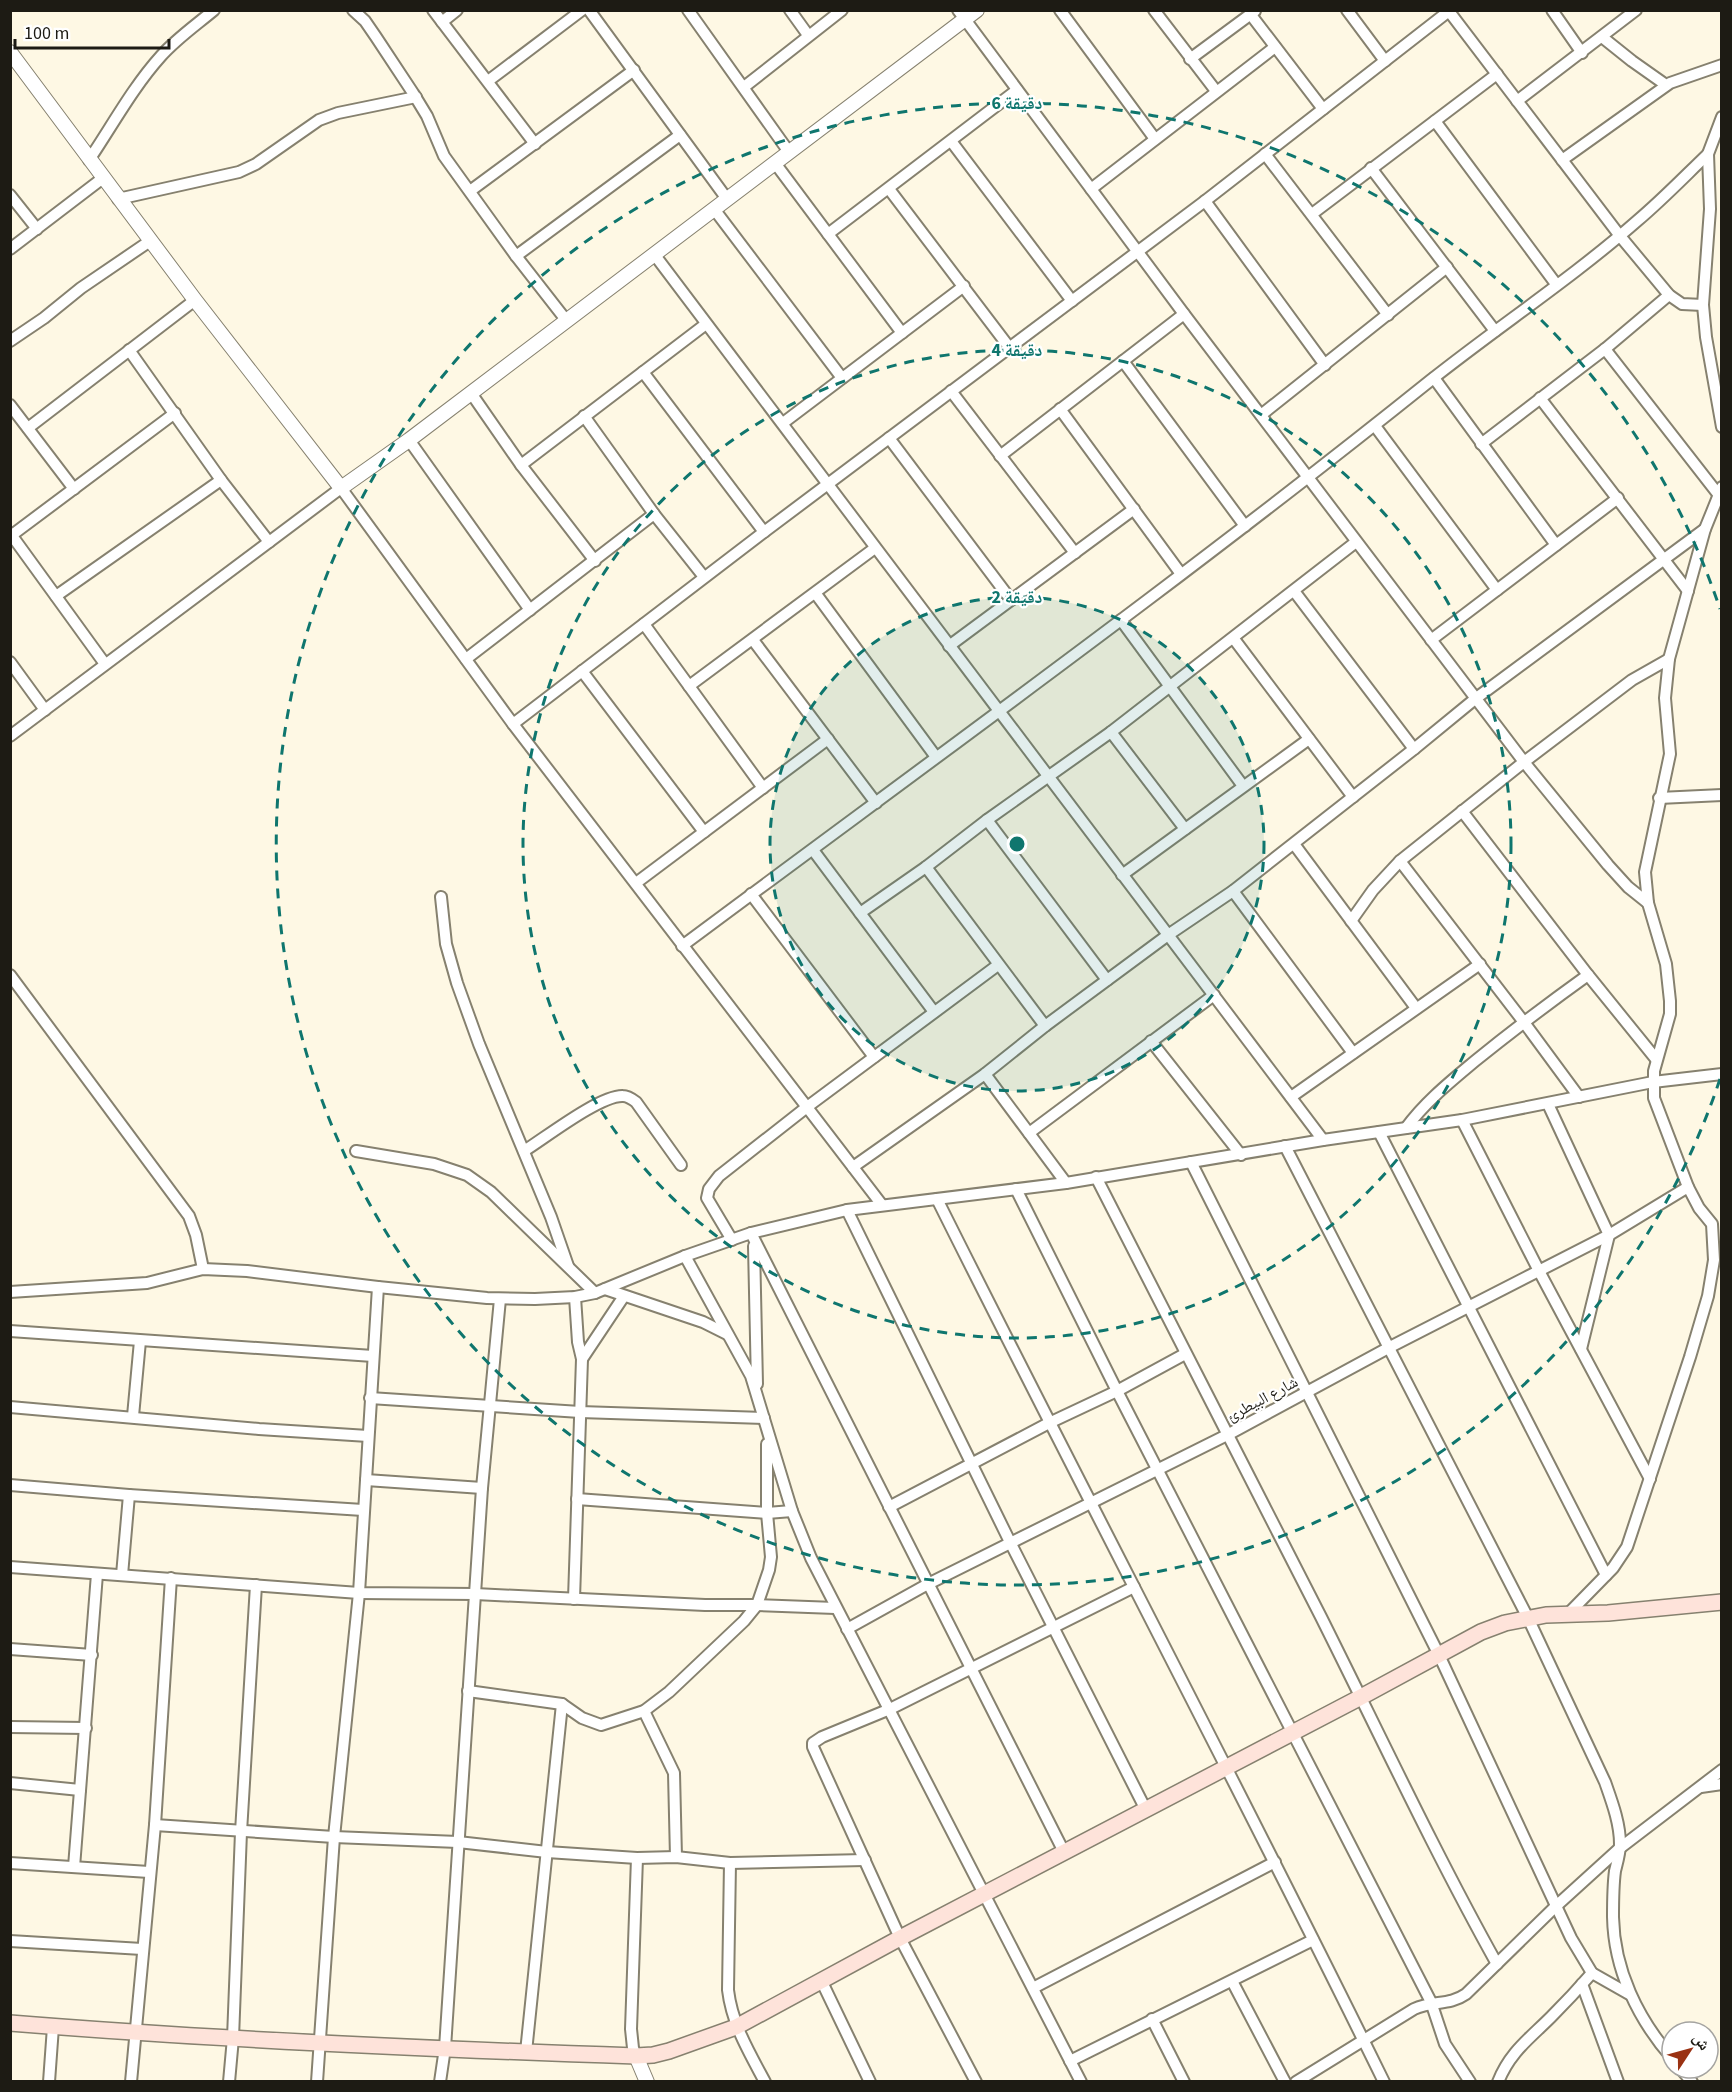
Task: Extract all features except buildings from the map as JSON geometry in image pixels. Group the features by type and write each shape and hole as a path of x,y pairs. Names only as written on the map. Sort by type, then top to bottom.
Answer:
{"main road":[{"path":"10,2023 233,2038 526,2052 653,2055 736,2027 983,1893 1293,1733 1481,1632 1528,1618 1623,1612 1722,1602"}],"street":[{"path":"89,160 160,57 214,10"},
{"path":"353,10 376,36 416,98 444,156 516,256 566,320"},
{"path":"433,10 535,144"},
{"path":"442,22 457,10"},
{"path":"488,81 582,10"},
{"path":"589,10 728,199"},
{"path":"688,10 789,152"},
{"path":"790,10 808,35"},
{"path":"744,87 842,10"},
{"path":"10,736 341,488 409,440 728,199 961,15 977,10"},
{"path":"1060,10 1155,139"},
{"path":"1155,10 1216,91"},
{"path":"1347,10 1385,61"},
{"path":"1552,10 1582,53"},
{"path":"1517,101 1635,10"},
{"path":"513,724 704,577 1205,201 1449,11 1620,236 1669,295 1682,304 1703,305"},
{"path":"1190,59 1253,13 1275,47 1323,109"},
{"path":"961,15 1475,699 1608,865 1628,887 1648,903"},
{"path":"1602,37 1666,85"},
{"path":"1091,189 1275,47"},
{"path":"10,52 150,242 341,488 513,724 882,1205"},
{"path":"1562,160 1666,85 1722,65"},
{"path":"470,191 634,70"},
{"path":"1312,214 1497,74"},
{"path":"828,234 1017,90"},
{"path":"118,199 239,172 256,164 319,120 338,113 416,98"},
{"path":"1722,117 1708,154 1710,209 1703,305 1722,427"},
{"path":"1435,121 1556,284"},
{"path":"516,256 680,135"},
{"path":"951,141 1072,301"},
{"path":"1265,154 1388,315"},
{"path":"682,946 1308,478 1495,330 1620,236 1653,208 1708,154"},
{"path":"775,163 902,333"},
{"path":"1371,168 1495,330"},
{"path":"10,249 103,178"},
{"path":"889,189 1009,348"},
{"path":"10,195 37,229"},
{"path":"1205,201 1325,365"},
{"path":"714,209 842,378"},
{"path":"10,341 44,318 81,288 150,242"},
{"path":"654,254 1323,1140"},
{"path":"1261,415 1447,267"},
{"path":"783,423 964,286"},
{"path":"1481,444 1605,349 1669,295"},
{"path":"28,428 195,300"},
{"path":"1000,456 1184,314"},
{"path":"521,465 706,324"},
{"path":"1568,1614 1618,1562 1627,1546 1693,1347 1708,1296 1714,1260 1712,1225 1699,1208 1688,1186 1656,1106 1653,1082 1656,1059 1670,1014 1670,1001 1666,964 1648,903 1645,872 1670,754 1665,698 1669,659 1705,529 1720,490 1605,349"},
{"path":"129,350 221,480 269,542"},
{"path":"1123,361 1245,526"},
{"path":"643,372 764,532"},
{"path":"1434,378 1556,545"},
{"path":"1714,385 1722,396"},
{"path":"951,392 1075,553"},
{"path":"471,393 521,465 595,561"},
{"path":"1540,398 1688,591"},
{"path":"10,405 74,489"},
{"path":"1060,409 1181,574"},
{"path":"105,664 11,534 175,413"},
{"path":"584,416 654,514 704,577"},
{"path":"1374,426 1497,590"},
{"path":"889,438 1011,600"},
{"path":"409,440 530,610"},
{"path":"56,596 221,480"},
{"path":"1431,640 1618,498"},
{"path":"949,646 1134,509"},
{"path":"466,659 654,514"},
{"path":"853,1167 985,1074 1045,1026 1168,935 1233,891 1475,699 1705,529"},
{"path":"860,913 1111,732 1234,639 1356,542"},
{"path":"689,686 875,548"},
{"path":"1294,591 1414,749"},
{"path":"816,594 936,757"},
{"path":"1121,620 1243,786"},
{"path":"644,624 763,788"},
{"path":"1234,639 1353,797"},
{"path":"753,640 876,803"},
{"path":"1351,921 1373,890 1400,861 1632,680 1669,659"},
{"path":"10,662 45,710"},
{"path":"582,671 704,831"},
{"path":"1111,732 1185,829"},
{"path":"636,884 828,739"},
{"path":"1122,875 1309,739"},
{"path":"1659,798 1722,795"},
{"path":"1462,811 1588,975 1656,1059"},
{"path":"987,820 1107,980"},
{"path":"1294,844 1416,1008"},
{"path":"813,850 934,1012"},
{"path":"1400,861 1579,1097"},
{"path":"926,867 1045,1026"},
{"path":"1233,891 1353,1053"},
{"path":"751,894 874,1057"},
{"path":"441,897 446,944 457,983 568,1266"},
{"path":"1291,1097 1479,964"},
{"path":"732,1240 708,1202 707,1195 713,1182 807,1107 998,965"},
{"path":"10,975 189,1216 196,1235 203,1269"},
{"path":"1406,1128 1441,1090 1523,1021 1588,975"},
{"path":"1029,1133 1214,995"},
{"path":"1151,1041 1241,1155"},
{"path":"985,1074 1066,1183"},
{"path":"10,1292 147,1283 203,1269 248,1271 500,1299 575,1297 600,1291 732,1240 753,1238 847,1210 1066,1183 1285,1146 1462,1120 1653,1082 1722,1074"},
{"path":"524,1151 597,1104 622,1096 629,1097 636,1102 681,1165"},
{"path":"1548,1104 1609,1235 1581,1349"},
{"path":"1462,1120 1539,1271 1650,1479"},
{"path":"1379,1132 1606,1575"},
{"path":"1285,1146 1528,1618 1605,1782 1617,1820 1620,1848 1615,1875 1614,1932 1620,1965 1630,1994 1660,2042"},
{"path":"356,1151 434,1164 467,1175 483,1185 568,1266 600,1291 624,1296 703,1322 730,1336"},
{"path":"1191,1162 1438,1655 1570,1938 1592,1973 1630,1994"},
{"path":"1096,1178 1185,1354 1229,1434 1449,1875 1497,1964"},
{"name":"شارع البيطرئ","path":"847,1629 928,1584 1229,1434 1390,1347 1609,1235 1688,1186"},
{"path":"1016,1189 1117,1391 1431,2002 1445,2044 1470,2082"},
{"path":"937,1199 1049,1423 1275,1862 1384,2082"},
{"path":"847,1210 1010,1542 1146,1810"},
{"path":"753,1238 758,1394"},
{"path":"753,1238 1064,1852"},
{"path":"685,1257 746,1365 758,1394 792,1511 811,1558 1081,2082"},
{"path":"317,2082 334,1838 359,1593 378,1287"},
{"path":"582,1359 624,1296"},
{"path":"574,1599 582,1359 578,1342 575,1297"},
{"path":"440,2082 445,2048 482,1488 500,1299"},
{"path":"10,1331 373,1356"},
{"path":"133,1416 140,1341"},
{"path":"889,1507 1185,1354"},
{"path":"370,1398 580,1412 764,1418"},
{"path":"10,1407 133,1416 259,1429 368,1436"},
{"path":"468,1691 562,1704 582,1718 601,1725 644,1711 669,1692 758,1605 771,1557 767,1513 767,1431"},
{"path":"366,1480 482,1488"},
{"path":"10,1485 363,1510"},
{"path":"122,1575 129,1495"},
{"path":"577,1499 767,1513 792,1511"},
{"path":"10,1567 359,1593 475,1594 705,1605 835,1608"},
{"path":"74,1867 97,1574"},
{"path":"131,2082 155,1825 171,1578"},
{"path":"229,2082 256,1586"},
{"path":"976,2082 900,1938 813,1744 819,1738 890,1709 1134,1587"},
{"path":"10,1649 92,1655"},
{"path":"526,2052 562,1704"},
{"path":"644,1711 674,1773 676,1857"},
{"path":"10,1727 86,1728"},
{"path":"1296,2082 1394,2020 1431,2002 1448,2003 1458,1999 1620,1848 1722,1770"},
{"path":"10,1783 80,1790"},
{"path":"1701,1787 1722,1784"},
{"path":"155,1825 334,1838 458,1842 547,1852 637,1858 676,1857 730,1863 865,1860"},
{"path":"637,1858 631,2029 633,2048 647,2082"},
{"path":"1033,1988 1275,1862"},
{"path":"10,1863 149,1872"},
{"path":"730,1863 728,1990 736,2027 765,2082"},
{"path":"1070,2061 1313,1940"},
{"path":"10,1941 142,1950"},
{"path":"1498,2082 1504,2066 1515,2051 1566,2002 1592,1973"},
{"path":"821,1980 870,2082"},
{"path":"1232,1981 1285,2082"},
{"path":"1582,1984 1618,2082"},
{"path":"1152,2019 1184,2082"},
{"path":"49,2082 53,2027"}]}
